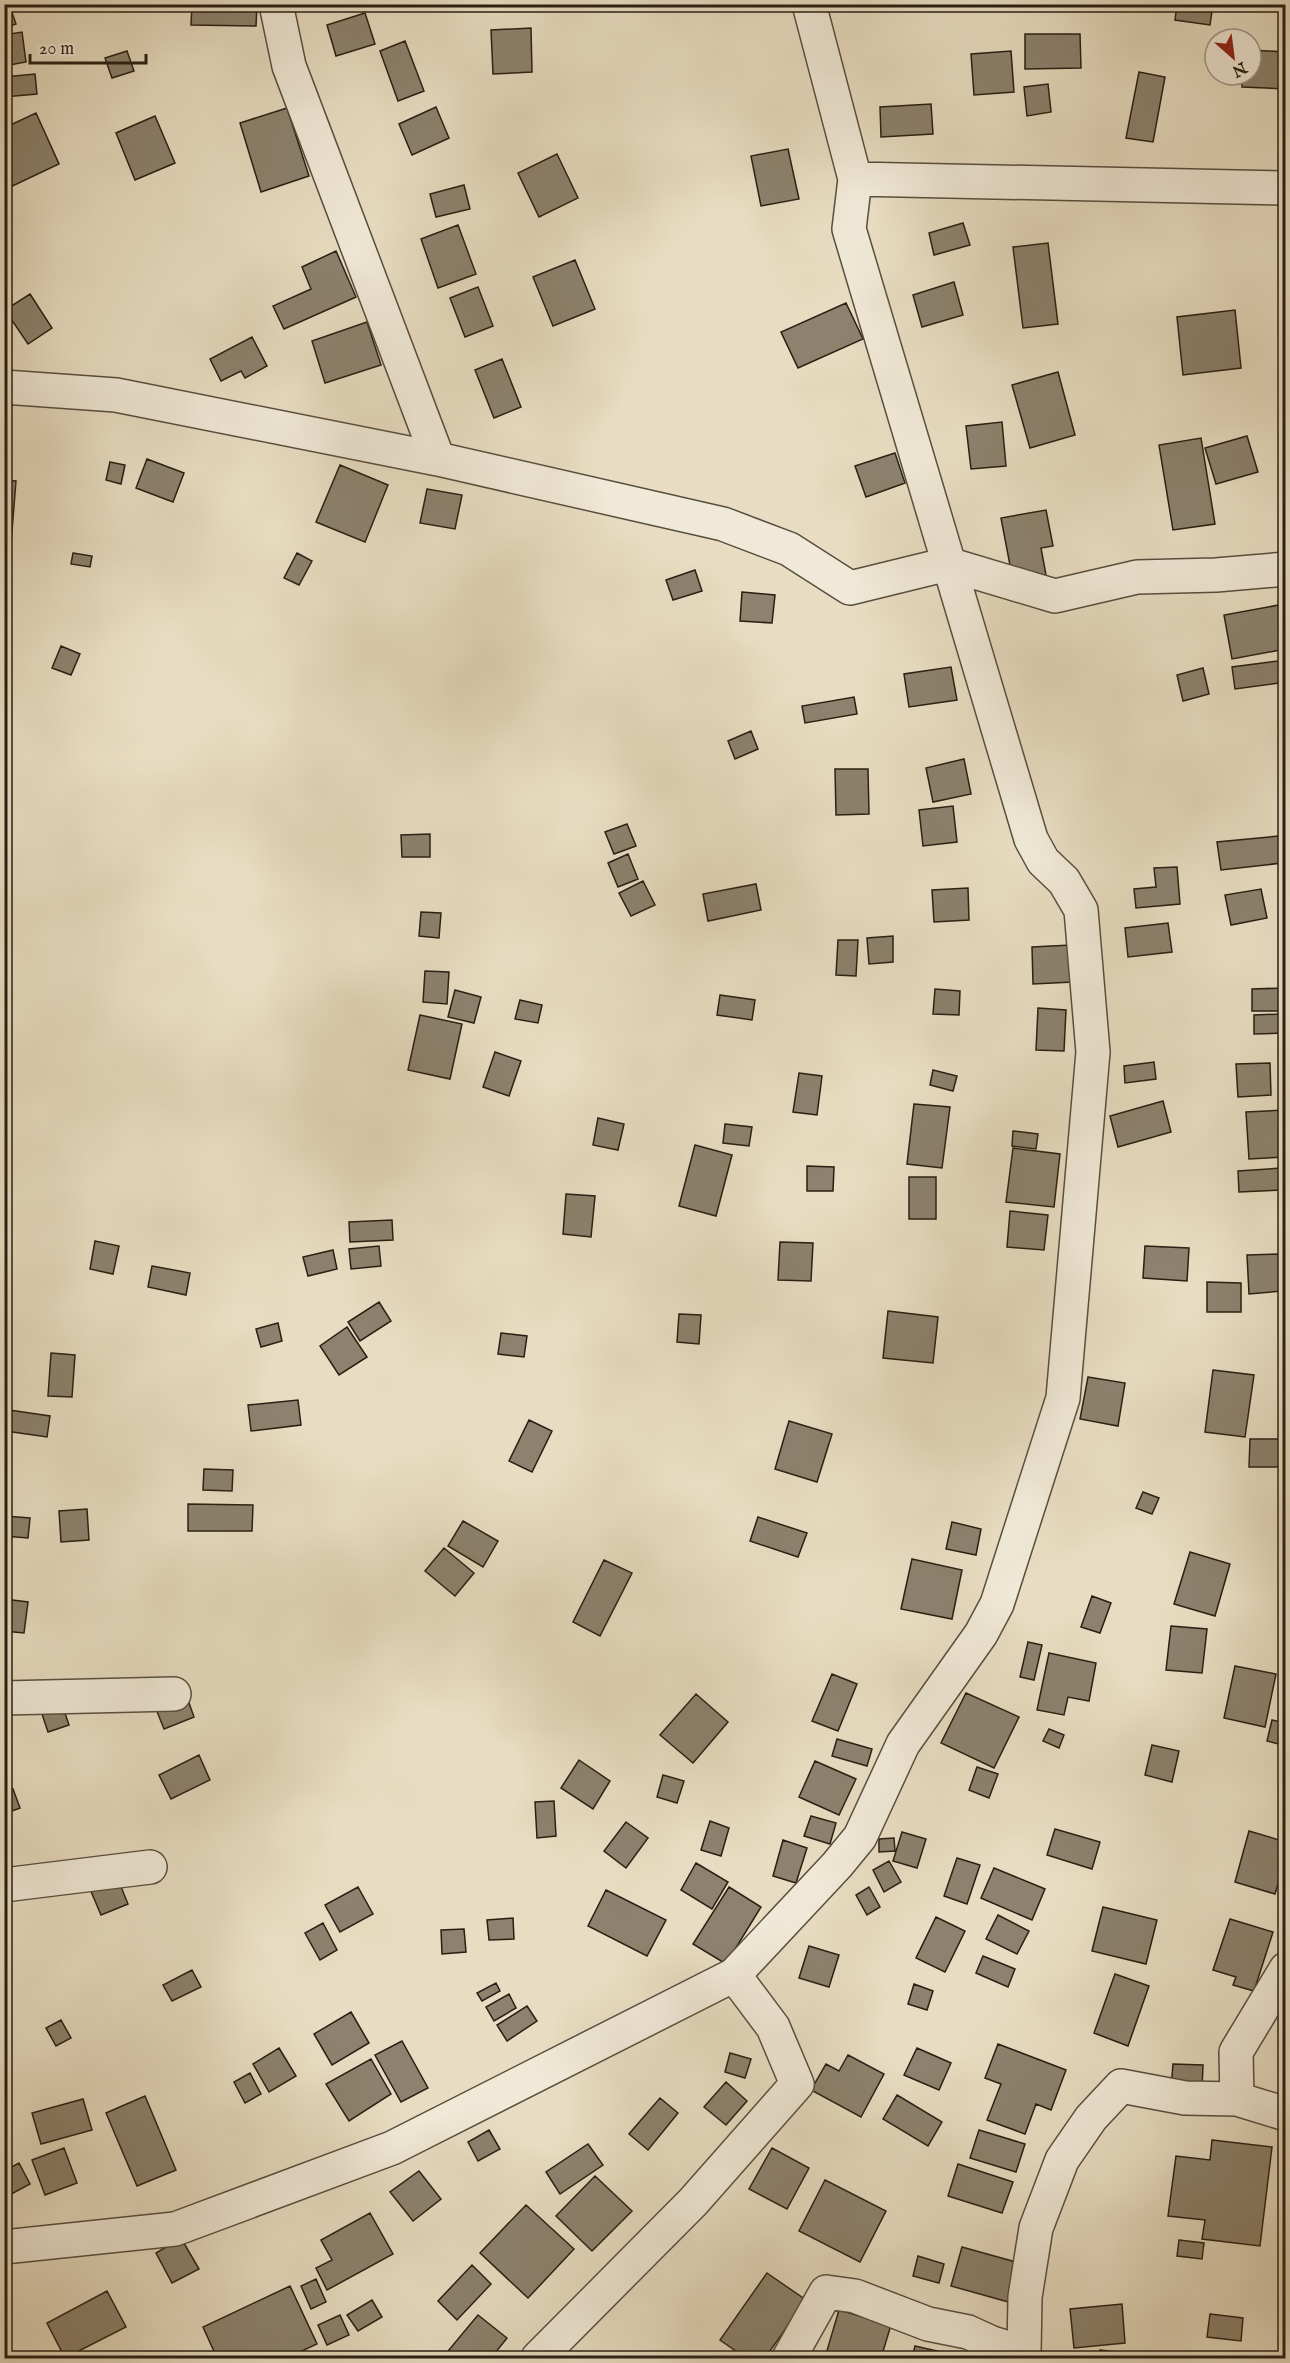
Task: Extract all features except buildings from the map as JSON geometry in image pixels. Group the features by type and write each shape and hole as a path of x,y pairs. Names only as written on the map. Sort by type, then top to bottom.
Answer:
{"street":[{"path":"276,4 289,66 438,459"},
{"path":"4,2247 175,2229 197,2221 392,2148 734,1975 837,1865 860,1837 903,1744 981,1634 997,1604 1063,1398 1093,1052 1081,910 1064,882 1044,861 1032,839 948,564 849,229 855,179 809,4"},
{"path":"855,179 1286,188"},
{"path":"4,387 116,395 438,459 723,524 789,549 850,588 948,564 1054,596 1137,577 1216,575 1286,569"},
{"path":"4,1698 174,1694"},
{"path":"4,1885 150,1867"},
{"path":"1237,2099 1236,2052 1286,1969"},
{"path":"538,2358 693,2202 797,2084 784,2048 773,2027 734,1975"},
{"path":"789,2358 826,2292 855,2296 928,2324 968,2332 1024,2354 1025,2297 1036,2228 1062,2160 1091,2118 1121,2086 1185,2098 1237,2099 1286,2114"}]}
